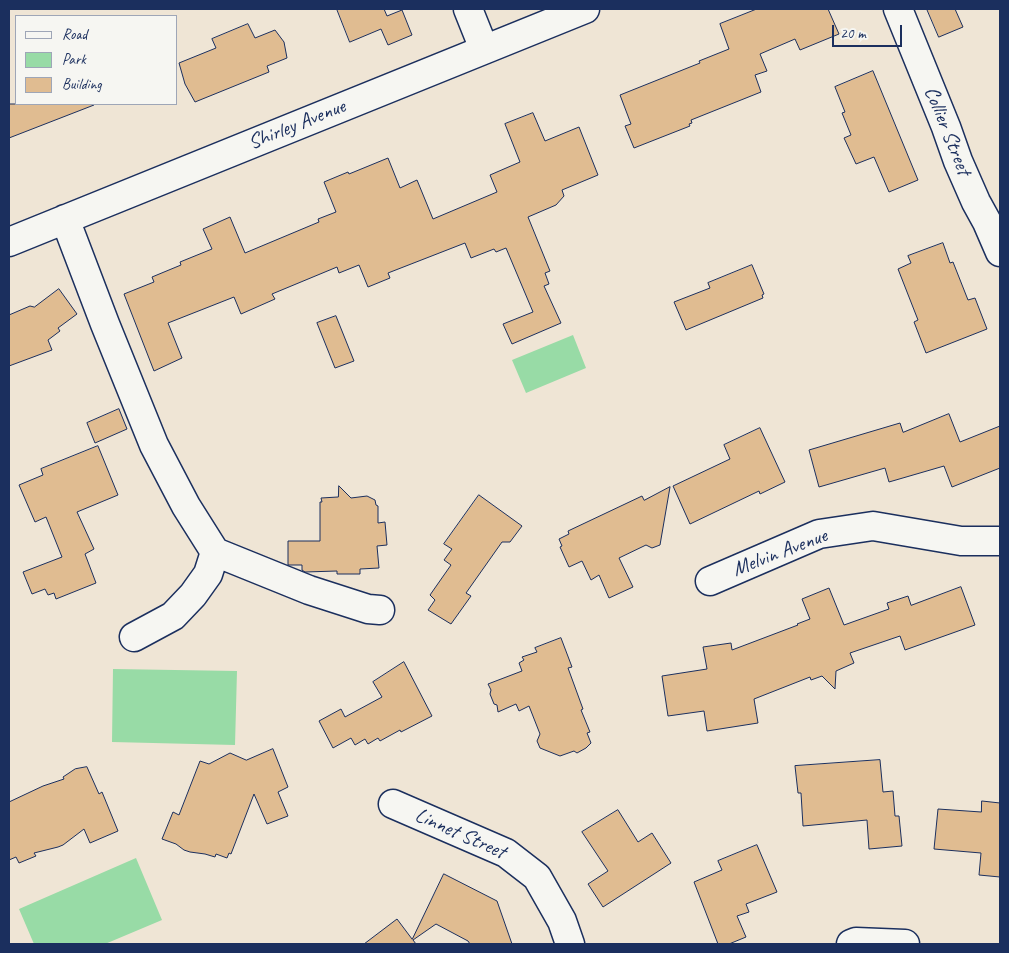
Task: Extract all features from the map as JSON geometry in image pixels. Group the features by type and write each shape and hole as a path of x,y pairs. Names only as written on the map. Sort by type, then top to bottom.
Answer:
{"street":[{"path":"468,9 484,49"},
{"name":"Shirley Avenue","path":"9,242 585,9"},
{"name":"Collier Street","path":"898,9 958,161 1000,252"},
{"path":"64,219 154,445 186,506 215,552 309,590 368,609 380,610"},
{"name":"Melvin Avenue","path":"710,581 819,534 873,526 961,541 1000,541"},
{"path":"134,636 173,616 193,595 208,574 215,552"},
{"name":"Linnet Street","path":"393,804 506,853 522,865 537,877 562,921 570,944"},
{"path":"851,944 856,942 905,944"}],"green space":[{"path":"573,335 586,368 526,393 512,360"},
{"path":"113,669 237,671 235,745 112,742"},
{"path":"136,858 162,920 105,944 34,944 19,909"}],"building":[{"path":"337,9 384,9 387,16 402,10 412,35 388,45 381,29 350,42"},
{"path":"757,9 828,9 839,34 800,50 795,39 760,54 767,71 755,75 761,92 691,120 690,126 634,148 625,126 631,124 620,95 700,63 699,61 729,49 720,24"},
{"path":"927,9 955,9 963,27 939,37"},
{"path":"248,24 255,38 275,30 284,42 287,58 267,66 269,72 195,102 185,84 179,63 216,48 212,39"},
{"path":"873,71 918,180 889,192 874,157 856,164 844,138 851,135 842,113 845,112 835,87"},
{"path":"9,104 94,105 9,138"},
{"path":"533,113 545,141 579,127 598,175 562,190 564,196 556,205 528,217 550,271 545,273 549,284 544,286 561,323 512,344 503,324 533,312 506,248 496,252 494,249 471,258 465,243 388,273 390,278 368,287 359,265 339,273 337,267 272,294 275,299 241,314 234,297 168,323 182,358 154,371 124,294 154,282 152,277 181,265 180,262 212,249 203,229 230,217 245,253 319,222 318,219 336,212 324,182 388,158 400,188 417,180 433,219 497,192 490,175 520,162 505,124"},
{"path":"943,243 950,263 953,262 968,300 975,298 987,329 926,353 914,322 918,320 898,269 911,263 908,256"},
{"path":"752,265 764,294 762,295 763,298 686,330 674,302 710,288 708,283"},
{"path":"59,289 77,314 58,328 60,331 48,340 52,350 9,366 9,315 30,306 34,307"},
{"path":"336,316 354,361 335,368 317,323"},
{"path":"119,409 127,429 95,443 87,423"},
{"path":"949,414 960,442 1000,426 1000,468 952,487 944,466 889,482 885,468 819,487 809,450 900,423 903,432"},
{"path":"760,428 785,482 760,494 759,491 690,524 673,486 730,459 724,445"},
{"path":"98,446 118,495 77,512 94,549 85,554 96,583 56,599 54,593 48,595 45,589 32,594 23,572 62,557 46,517 35,522 19,485 43,475 41,469"},
{"path":"339,486 351,498 367,496 375,500 378,506 378,523 385,522 387,545 377,546 379,568 360,569 360,574 337,574 337,571 305,572 302,570 302,565 288,565 288,541 320,541 321,498 338,497"},
{"path":"670,487 660,545 652,548 646,545 619,558 633,587 609,598 599,575 591,580 582,561 569,567 560,547 562,546 559,539 569,534 568,531 642,496 644,500"},
{"path":"479,495 522,526 510,542 502,542 466,593 471,596 451,624 428,610 435,600 430,595 451,565 444,560 452,549 444,544"},
{"path":"961,587 975,625 905,650 900,636 850,653 854,663 836,671 835,689 822,676 811,680 810,677 754,699 758,723 707,731 704,711 668,716 662,676 707,669 703,647 731,643 732,650 810,619 802,599 829,588 844,625 889,609 887,603 908,596 911,605"},
{"path":"561,638 572,667 568,668 583,709 581,710 590,732 587,733 591,743 577,753 574,751 560,756 540,748 537,741 540,734 529,706 519,711 516,704 498,712 488,684 522,671 519,663 524,660 522,657 537,652 535,648"},
{"path":"404,662 432,716 380,741 378,738 368,744 365,739 355,745 351,738 333,748 319,721 341,709 345,717 382,697 373,682"},
{"path":"273,749 288,787 278,792 288,816 267,824 254,794 231,854 229,853 227,858 216,854 215,857 190,852 162,839 173,812 179,815 200,761 209,764 230,753 246,760"},
{"path":"880,760 883,792 893,791 895,816 899,816 902,846 869,849 867,820 803,826 801,793 798,793 795,766"},
{"path":"87,767 99,794 102,792 118,831 90,843 84,829 63,845 34,853 36,856 19,863 16,857 9,860 9,802 43,786 64,779 63,777 75,769"},
{"path":"982,801 1000,803 1000,877 979,875 981,853 934,849 938,809 981,812"},
{"path":"618,810 638,842 652,833 671,863 603,907 588,884 608,871 582,832"},
{"path":"757,845 777,892 746,904 749,912 737,916 746,937 729,944 718,944 694,882 722,870 718,861"},
{"path":"444,874 497,901 512,944 470,944 468,941 436,924 413,940 416,944 364,944 397,919 412,939"}]}
